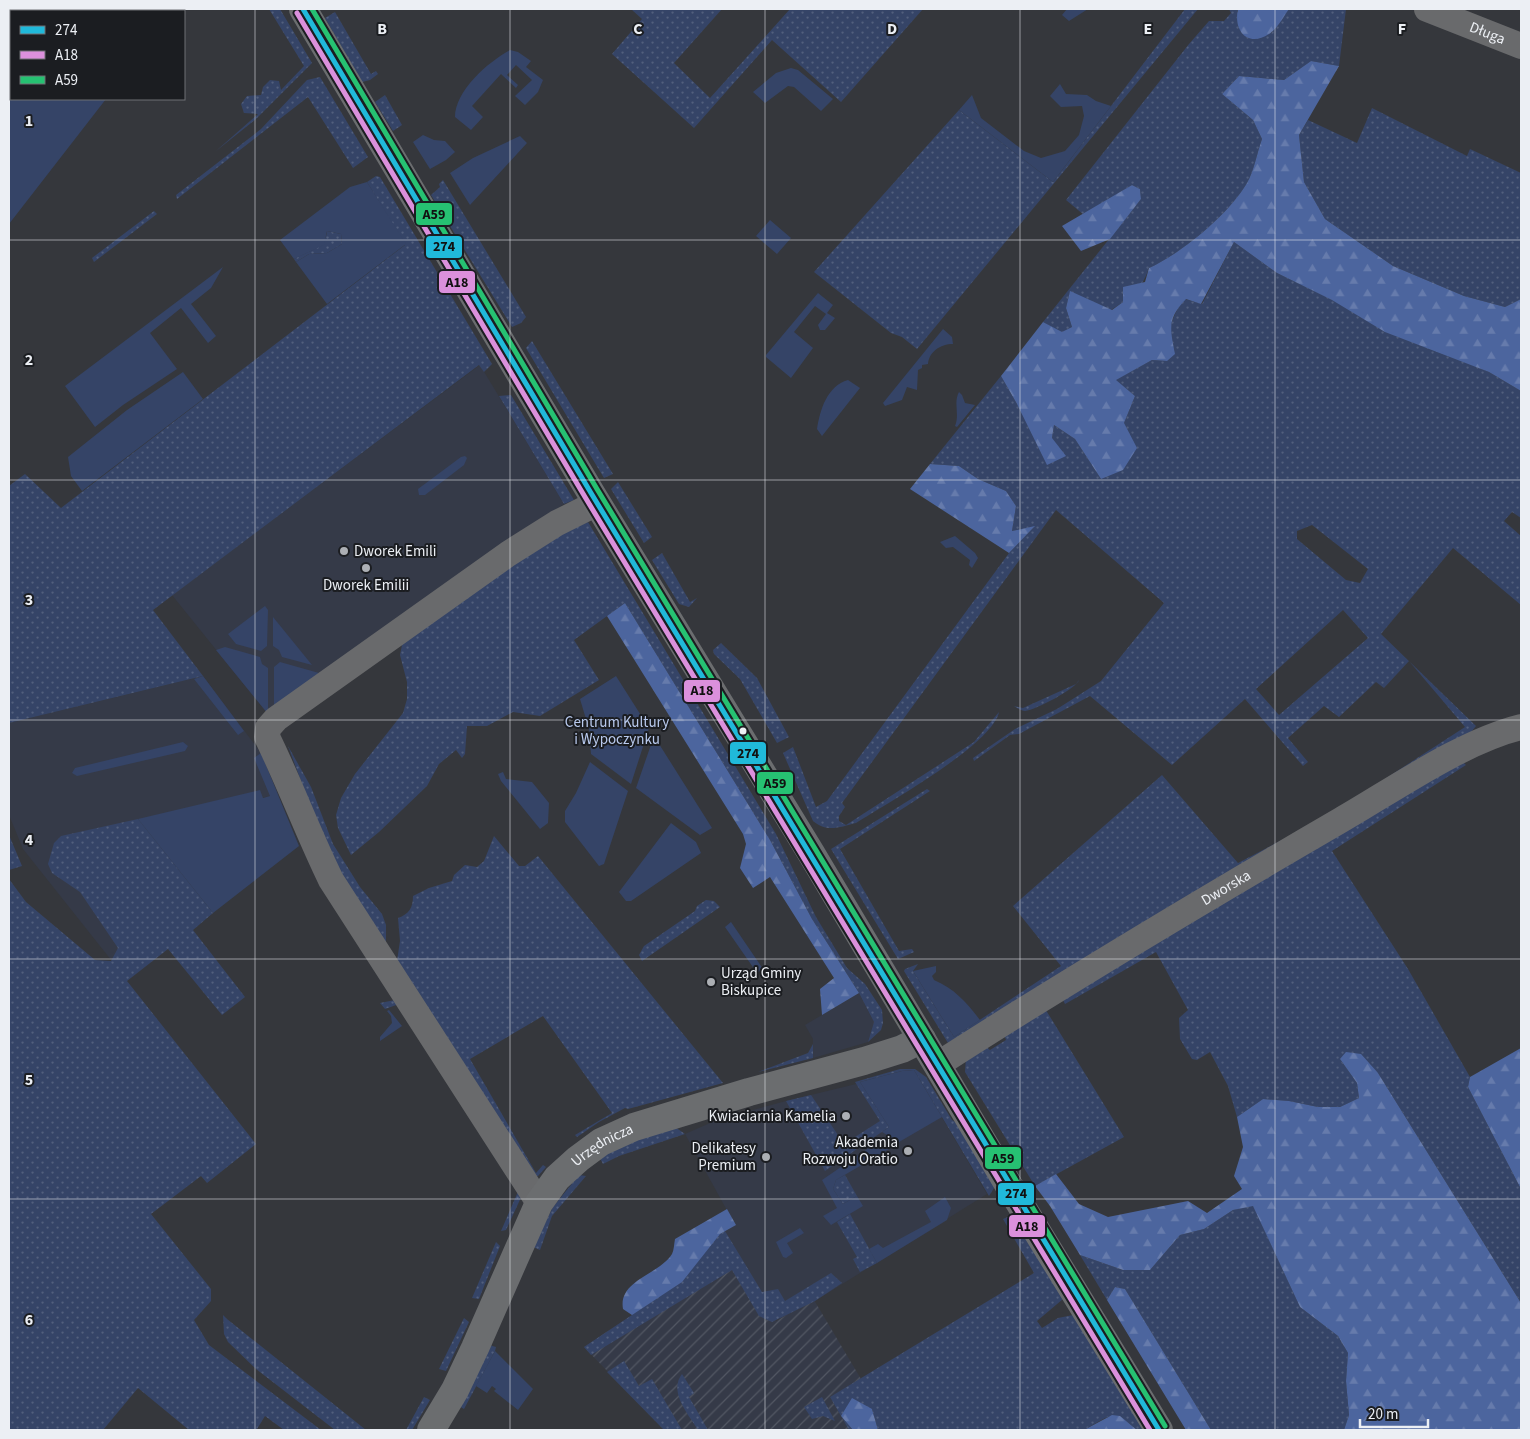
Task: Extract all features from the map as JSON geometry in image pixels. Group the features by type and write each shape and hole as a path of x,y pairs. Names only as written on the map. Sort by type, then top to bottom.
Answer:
{"main road":[{"path":"303,9 598,503 1159,1430"},
{"name":"Urzędnicza","path":"431,1430 475,1348 539,1202 557,1178 578,1159 601,1142 634,1127 749,1092 864,1061 902,1049 922,1039"}],"street":[{"name":"Długa","path":"1427,9 1521,46"},
{"path":"539,1202 331,880 314,846 292,789 267,737 268,728 276,719 508,554 557,523 598,503"},
{"name":"Dworska","path":"937,1065 1329,827 1456,754 1508,730 1521,727"}],"shaded area":[{"path":"480,365 564,504 268,714 172,595"},
{"path":"203,676 261,753 278,794 144,826 213,913 127,980 23,849 9,815 9,723"},
{"path":"859,993 874,1022 868,1042 813,1058 813,1039 805,1025"},
{"path":"914,1070 987,1194 815,1301 781,1319 720,1234 735,1225 685,1134 717,1120"},
{"path":"720,1234 776,1321 814,1300 861,1379 830,1397 849,1430 664,1430 584,1347 632,1315"}],"green space":[{"path":"9,9 133,9 134,10 10,10 10,100 105,100 9,224"},
{"path":"269,9 280,9 312,63 256,119 216,151 258,114 244,113 241,104 247,96 261,95 263,87 270,80 279,81 281,90 304,66"},
{"path":"631,9 722,9 674,63 710,98 790,9 923,9 841,102 772,40 694,128 612,54 642,19"},
{"path":"1067,9 1088,9 1069,21 1062,15"},
{"path":"1185,9 1198,9 917,349 902,337 891,333 814,272 959,110 1053,182"},
{"path":"1229,9 1238,9 1237,12 1271,33 1289,9 1346,9 1339,66 1311,61 1284,80 1239,76 1222,94 1253,120 1262,139 1254,167 1239,195 1216,220 1190,243 1149,268 1139,287 1124,302 1111,310 1070,292 1066,308 1072,327 1062,333 1043,322 1141,199 1140,189 1132,185 1084,215 1066,200 1189,44 1209,21 1224,21 1231,13"},
{"path":"1238,9 1289,9 1272,32 1255,39 1244,35 1240,30 1237,17"},
{"path":"335,12 371,74 376,71 378,74 370,80 362,82 325,18"},
{"path":"510,50 518,52 531,61 526,67 543,80 538,92 525,105 515,96 532,80 516,65 507,75 518,85 516,88 501,74 472,106 483,117 471,130 455,117 460,97 474,78 501,55"},
{"path":"1311,61 1339,66 1299,135 1304,182 1325,219 1393,266 1464,296 1505,307 1521,299 1521,391 1489,372 1385,332 1332,300 1277,273 1234,242 1201,304 1186,299 1176,312 1171,330 1175,354 1167,361 1152,360 1116,380 1135,396 1124,423 1137,448 1123,470 1101,479 1075,439 1054,425 1052,438 1066,456 1047,465 1001,376 1043,322 1062,332 1072,327 1066,308 1070,291 1112,310 1123,302 1123,287 1145,282 1149,268 1190,243 1228,208 1247,183 1262,139 1253,120 1222,94 1239,76 1284,80"},
{"path":"791,68 798,70 833,99 821,111 794,87 788,86 765,103 753,92 776,73"},
{"path":"320,77 368,157 353,168 308,97 177,199 176,195 261,129 307,80"},
{"path":"1060,84 1066,94 1087,95 1096,101 1111,106 1053,182 959,110 972,95 981,118 1024,151 1041,158 1065,151 1079,135 1084,116 1082,106 1061,107 1050,96"},
{"path":"385,95 402,125 393,131 375,102"},
{"path":"1372,108 1467,156 1470,149 1521,173 1521,299 1505,307 1464,296 1393,266 1325,219 1304,182 1299,135 1308,120 1357,143"},
{"path":"423,135 434,140 445,141 455,152 446,160 430,169 413,142"},
{"path":"520,136 527,143 470,205 450,173 473,158"},
{"path":"376,176 380,177 492,364 484,372 479,365 153,610 203,676 9,723 9,486 25,474 61,508 405,245 367,182"},
{"path":"443,180 526,317 521,323 512,327 431,195 440,187 439,184"},
{"path":"367,182 406,244 327,304 296,262 309,254 327,253 342,244 341,234 327,231 324,245 294,259 280,240 350,187"},
{"path":"1132,185 1140,189 1141,199 1110,239 1081,251 1062,226"},
{"path":"154,211 157,214 94,262 92,258"},
{"path":"770,220 791,238 777,254 756,236"},
{"path":"327,231 341,234 342,244 327,253 309,254 296,262 294,259 320,246 326,237"},
{"path":"1234,242 1277,273 1444,353 1489,372 1521,391 1521,518 1512,512 1504,521 1521,536 1521,605 1453,548 1381,634 1409,661 1384,688 1376,682 1339,717 1324,706 1288,738 1308,762 1303,766 1245,699 1172,765 1090,696 1019,734 1010,735 974,761 973,758 1015,729 1057,709 1101,681 1164,603 1056,510 842,803 845,807 839,816 839,821 846,825 974,742 999,712 992,725 978,740 959,756 913,788 856,823 839,827 829,828 818,825 813,821 783,753 793,747 816,807 827,801 1009,553 1034,527 1012,531 1016,506 1006,491 978,479 959,466 930,464 1001,376 1017,404 1052,438 1054,425 1075,439 1101,479 1135,396 1115,380 1152,360 1167,361 1170,328 1179,306 1185,299 1202,304","holes":["1312,525 1368,569 1360,583 1346,580 1297,539 1297,531","1343,610 1368,638 1279,715 1256,689"]},
{"path":"223,267 211,288 191,304 216,336 208,343 181,308 150,333 177,369 123,405 95,427 65,386"},
{"path":"818,293 833,305 827,313 835,318 825,330 820,330 818,325 826,314 815,306 794,332 813,348 791,378 766,355"},
{"path":"943,329 952,337 953,344 944,345 936,349 928,364 922,365 922,368 918,370 917,390 907,387 902,400 885,406 883,403"},
{"path":"532,341 613,474 604,478 526,348"},
{"path":"183,372 203,399 82,491 71,476 68,457 127,410"},
{"path":"848,380 860,388 822,436 817,429 820,414 826,400 835,388"},
{"path":"959,392 965,403 975,405 957,427 955,426 957,396"},
{"path":"511,395 574,500 564,504 499,396"},
{"path":"465,456 467,458 464,465 425,495 419,495 418,489"},
{"path":"930,464 959,466 978,479 1006,491 1016,506 1012,531 1035,526 1009,553 910,489"},
{"path":"618,482 652,537 644,543 611,489"},
{"path":"588,522 776,834 816,917 847,968 865,984 882,1010 883,1023 881,1030 868,1042 874,1022 859,993 812,919 770,840 625,603 574,640 599,680 540,716 513,712 487,726 467,726 465,754 462,758 456,750 439,764 427,786 379,832 351,855 338,828 336,815 341,798 355,774 403,713 407,699 407,682 400,655 403,640 518,553"},
{"path":"955,536 975,553 978,558 972,568 969,565 970,560 953,547 946,548 940,542"},
{"path":"662,553 690,602 697,598 689,607 679,604 652,560"},
{"path":"625,603 770,840 812,919 859,993 822,1015 820,989 834,978 770,877 753,888 740,868 746,844 743,834 607,616"},
{"path":"265,606 268,610 267,646 261,651 236,644 228,634"},
{"path":"273,617 312,665 282,657 279,650 273,646"},
{"path":"721,643 757,678 789,737 777,743 740,679 714,654 713,650"},
{"path":"225,647 260,657 262,664 268,668 268,714 216,650"},
{"path":"280,662 319,673 274,710 274,667"},
{"path":"1410,662 1476,726 1467,737 1331,814 1465,727"},
{"path":"203,676 244,731 238,735 194,679"},
{"name":"Centrum Kultury i Wypoczynku","path":"616,676 649,728 631,784 591,754 589,729 580,699"},
{"path":"1079,680 1077,684 1064,693 1038,707 1025,711 1014,706 1023,708 1076,684"},
{"name":"Centrum Kultury i Wypoczynku","path":"654,736 712,828 700,835 636,788"},
{"path":"183,742 188,746 185,751 77,776 72,773 75,768"},
{"path":"288,746 311,787 333,844 360,887 382,914 386,925 386,944 330,859"},
{"path":"261,753 299,846 213,913 138,819 260,790 263,798 270,796 254,758"},
{"name":"Centrum Kultury i Wypoczynku","path":"590,762 628,791 604,864 599,866 565,822 565,811 576,793"},
{"path":"1463,762 1466,765 1332,851 1408,969 1470,1077 1468,1087 1521,1189 1521,1303 1378,1073 1340,1059 1357,1083 1359,1098 1340,1107 1318,1107 1289,1101 1263,1099 1237,1117 1228,1086 1210,1052 1197,1060 1192,1059 1180,1039 1179,1018 1188,1010 1156,952 1065,1004 1061,996"},
{"path":"503,772 506,779 532,782 549,803 548,823 540,829 501,781 498,774"},
{"path":"1162,775 1238,863 1318,821 948,1043 904,971 905,969 918,964 913,971 954,1037 1061,966 1013,906"},
{"path":"927,789 930,791 840,849 899,951 912,949 914,952 898,959 831,849"},
{"path":"138,819 213,913 193,930 245,997 222,1015 168,949 127,981 256,1144 207,1183 201,1176 151,1214 211,1289 211,1301 194,1320 209,1345 321,1430 284,1430 265,1416 258,1430 189,1430 138,1388 103,1430 9,1430 9,879 26,902 95,960 111,961 118,948 80,892 52,873 48,864 54,843 61,836"},
{"path":"671,823 696,842 701,853 631,901 626,901 619,892"},
{"path":"9,835 22,866 9,870"},
{"path":"494,836 519,866 525,866 538,856 723,1083 628,1109 625,1108 577,1137 575,1135 612,1113 543,1016 470,1059 536,1173 543,1165 546,1167 538,1176 531,1176 397,961 400,941 398,918 410,910 413,896 429,888 452,881 454,875 465,865 477,867 484,861"},
{"path":"706,900 714,901 720,907 642,961 639,955 644,946 695,911 697,906"},
{"path":"731,922 763,969 757,973 725,927"},
{"path":"936,966 936,972 932,976 934,980 960,997 980,1020 954,1037 913,971"},
{"path":"395,1000 406,1007 523,1186 524,1191 506,1230 501,1231 520,1187 440,1063 438,1064 399,1004 385,1009 380,1003"},
{"path":"1044,1007 1124,1137 1035,1186 965,1072 966,1057 983,1044 990,1050 1006,1040 1003,1032"},
{"path":"389,1010 402,1026 380,1041 380,1037 392,1023 391,1016 387,1011"},
{"path":"813,1044 813,1058 758,1072 808,1053"},
{"path":"1521,1048 1521,1189 1468,1087 1470,1077"},
{"path":"1346,1052 1361,1054 1378,1073 1521,1303 1521,1430 1344,1430 1349,1415 1346,1381 1348,1353 1338,1336 1300,1307 1253,1206 1233,1210 1204,1229 1180,1235 1150,1270 1123,1270 1080,1255 1050,1206 1035,1186 1056,1174 1079,1204 1108,1217 1188,1201 1207,1213 1242,1189 1234,1176 1243,1147 1237,1117 1263,1099 1289,1101 1318,1107 1340,1107 1359,1098 1357,1083 1340,1059"},
{"path":"900,1069 915,1069 926,1077 952,1120 959,1124 993,1180 994,1188 989,1196 914,1070 902,1071 860,1082 889,1127 825,1171 786,1101 811,1095 844,1144 880,1121 855,1082"},
{"path":"914,1070 942,1117 899,1142 882,1132 889,1127 860,1082 902,1071"},
{"path":"675,1127 685,1134 619,1156 603,1164 600,1158 628,1143"},
{"path":"882,1139 894,1146 836,1180 833,1189 843,1204 857,1196 863,1206 831,1225 823,1216 837,1208 822,1180"},
{"path":"579,1175 586,1176 552,1216 540,1250 533,1247 553,1207"},
{"path":"845,1175 857,1196 843,1204 833,1189 836,1180"},
{"path":"945,1197 951,1208 947,1220 877,1263 869,1249 878,1244 883,1248 931,1222 925,1211"},
{"path":"1253,1205 1300,1307 1338,1336 1348,1353 1346,1381 1349,1415 1344,1430 1211,1430 1125,1289 1115,1287 1107,1300 1080,1255 1123,1270 1150,1270 1180,1235 1204,1229 1233,1210"},
{"path":"727,1209 736,1225 720,1234 682,1282 632,1315 623,1309 623,1299 627,1291 633,1284 666,1261 673,1252 675,1239"},
{"path":"850,1214 877,1263 860,1272 853,1259 857,1257 837,1222"},
{"path":"1010,1216 1017,1218 1063,1299 1037,1321 1042,1328 1058,1318 1073,1315 1147,1430 1137,1430 1122,1419 1111,1416 1084,1430 878,1430 872,1409 841,1416 853,1430 849,1430 830,1397 1034,1273 1003,1219"},
{"path":"800,1228 804,1233 787,1243 793,1253 786,1258 783,1257 776,1242"},
{"path":"725,1231 762,1292 778,1289 785,1301 831,1273 842,1283 815,1301 772,1322 759,1316 732,1270 591,1355 584,1347 632,1315 669,1265"},
{"path":"496,1242 500,1246 479,1299 472,1298"},
{"path":"1115,1287 1125,1289 1211,1430 1186,1430 1107,1300"},
{"path":"223,1315 366,1430 335,1430 256,1369 228,1342 224,1334"},
{"path":"464,1318 469,1322 446,1371 439,1369"},
{"path":"489,1345 496,1347 495,1351 464,1409 459,1406"},
{"path":"495,1351 533,1389 518,1410 494,1391 496,1389 492,1386 487,1393 476,1386"},
{"path":"624,1361 639,1386 652,1379 682,1430 664,1430 607,1372"},
{"path":"682,1374 694,1393 689,1397 708,1430 698,1430 681,1403 677,1388"},
{"path":"424,1397 430,1400 412,1430 406,1430"},
{"path":"822,1397 835,1421 823,1416 812,1419 804,1407"},
{"path":"852,1398 872,1409 878,1430 853,1430 841,1416"},
{"path":"1112,1415 1120,1416 1137,1430 1084,1430"}],"transit line":[{"name":"274","path":"303,9 591,493 1159,1430"},
{"name":"A59","path":"312,9 597,489 1165,1426"},
{"name":"A18","path":"297,13 585,497 1150,1430"}],"place":[{"name":"Dworek Emili","path":"344,551"},
{"name":"Dworek Emilii","path":"366,568"},
{"name":"Urząd Gminy Biskupice","path":"711,982"},
{"name":"Kwiaciarnia Kamelia","path":"846,1116"},
{"name":"Akademia Rozwoju Oratio","path":"908,1151"},
{"name":"Delikatesy Premium","path":"766,1157"}]}
